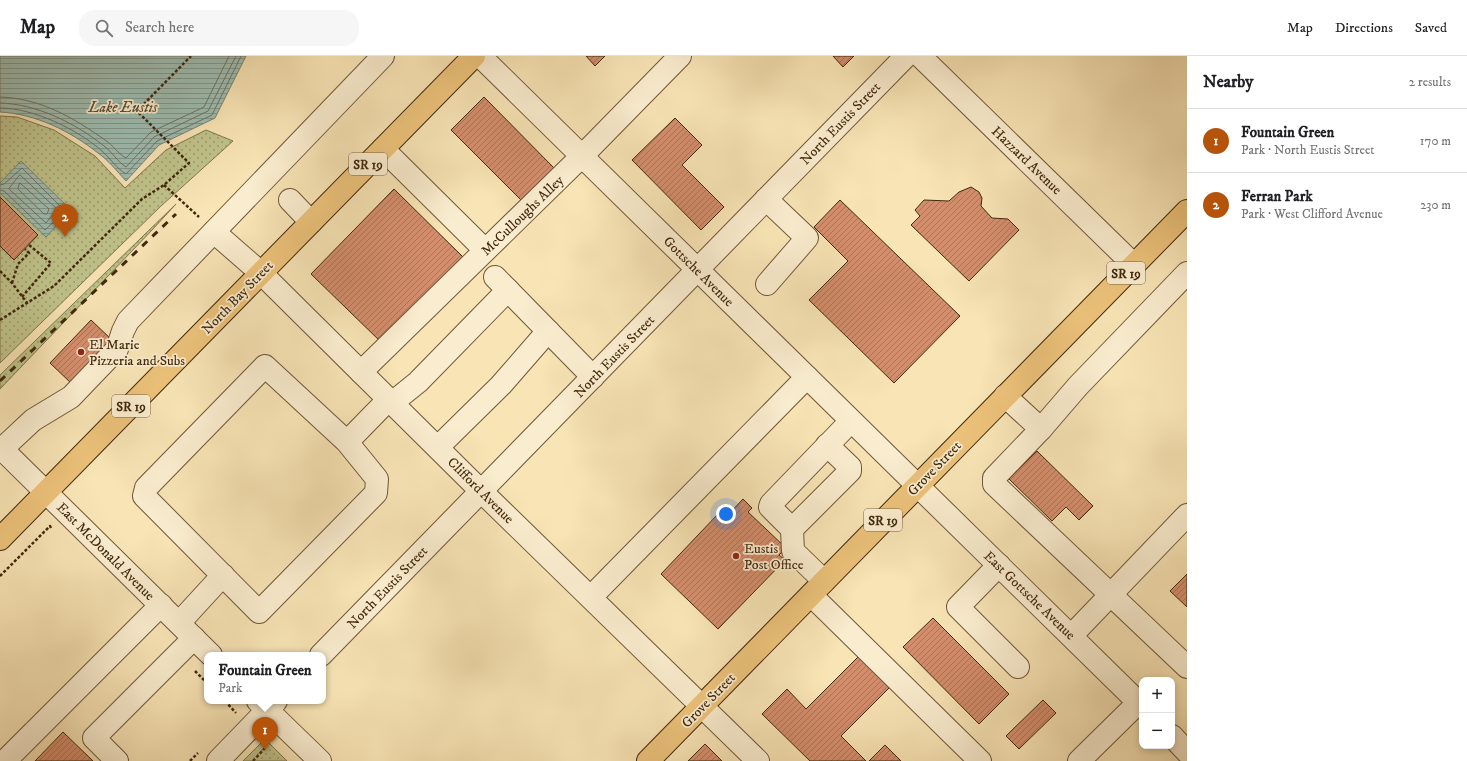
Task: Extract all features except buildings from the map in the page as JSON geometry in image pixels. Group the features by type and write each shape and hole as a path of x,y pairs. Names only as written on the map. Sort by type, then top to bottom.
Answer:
{"main road":[{"name":"North Bay Street","path":"0,539 474,56"},
{"name":"Grove Street","path":"648,761 1187,211"}],"street":[{"path":"1,448 32,420 71,397 117,349 128,321 383,56"},
{"name":"Gottsche Avenue","path":"480,56 583,155 697,270 917,486"},
{"name":"McCulloughs Alley","path":"361,372 583,155 680,56"},
{"name":"North Eustis Street","path":"324,652 906,56"},
{"name":"Hazzard Avenue","path":"920,56 1134,265"},
{"path":"383,149 485,250"},
{"path":"766,199 807,238 767,284"},
{"path":"290,200 311,222"},
{"name":"Clifford Avenue","path":"214,232 261,273 758,761"},
{"path":"1187,274 1078,386 1041,429 994,478 994,484 1187,668"},
{"path":"347,442 390,401 418,382 501,283 593,377"},
{"path":"438,447 501,385 548,331"},
{"path":"265,366 347,442 377,479 376,493 259,612 144,496 146,488 265,366"},
{"path":"591,597 807,377"},
{"path":"1005,396 1041,429"},
{"path":"851,421 771,504 770,507 792,529 793,551 817,588 980,761"},
{"path":"792,529 850,471 850,467 827,445"},
{"name":"East McDonald Avenue","path":"1,448 208,652"},
{"name":"East Gottsche Avenue","path":"917,486 1072,635 1139,703"},
{"path":"1072,635 1187,515"},
{"path":"1000,565 958,607 1018,667"},
{"path":"179,622 223,575"},
{"path":"5,761 161,605"},
{"path":"117,761 94,738 194,638"},
{"path":"218,761 267,704 320,761"},
{"path":"1079,761 1139,705"},
{"path":"1175,739 1187,752"}],"path":[{"path":"0,320 54,286 142,199 164,186 189,163 137,111 191,56"},
{"path":"164,186 214,232"},
{"path":"22,297 51,263 29,245"},
{"path":"12,283 18,264 29,253 25,249"},
{"path":"0,271 12,283 27,303"},
{"path":"0,576 50,526 56,532"},
{"path":"178,654 204,681"},
{"path":"253,761 265,748"}],"green space":[{"path":"0,116 17,117 54,130 95,156 125,188 166,150 206,130 233,141 161,206 0,363"},
{"path":"176,204 153,229 0,389 0,375"},
{"path":"265,739 287,761 243,761"}],"water":[{"name":"Lake Eustis","path":"0,56 246,56 215,118 159,145 126,181 102,156 64,131 27,116 0,112"},
{"path":"21,161 71,210 46,237 0,193 0,183"}],"railway":[{"path":"0,381 176,214"}],"place":[{"name":"Ferran Park","path":"65,237"},
{"name":"El Marie Pizzeria and Subs","path":"81,352"},
{"name":"Eustis Post Office","path":"736,556"},
{"name":"Fountain Green","path":"265,750"}]}
